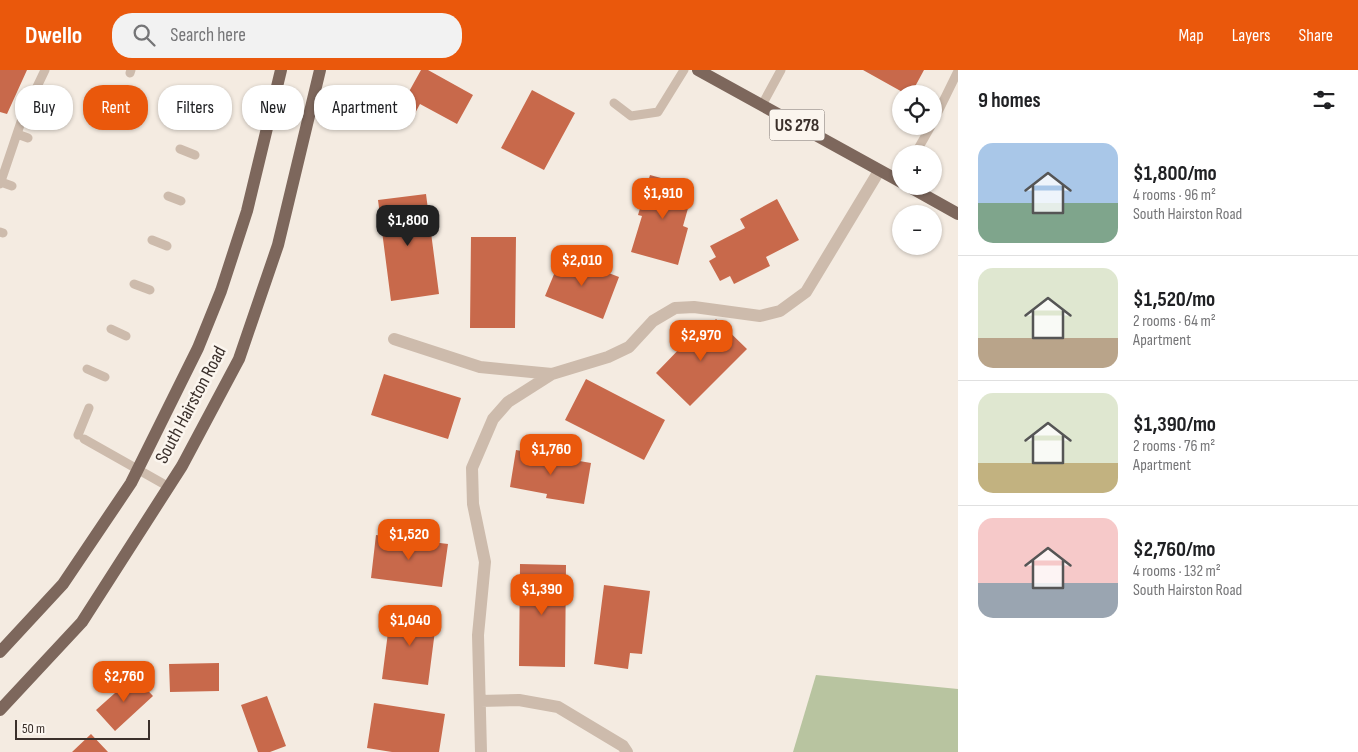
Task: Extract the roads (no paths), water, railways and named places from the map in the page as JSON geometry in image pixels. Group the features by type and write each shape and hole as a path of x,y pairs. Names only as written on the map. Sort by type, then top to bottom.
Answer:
{"main road":[{"name":"South Hairston Road","path":"0,652 63,584 131,483 198,348 221,291 247,211 281,70"},
{"name":"South Hairston Road","path":"0,710 82,622 182,466 239,359 278,245 320,70"},
{"name":"US 278","path":"698,70 892,177"},
{"name":"US 278","path":"925,195 958,214"}],"street":[{"path":"481,752 478,634 485,562 473,504 472,468 493,419 508,402 552,374 608,357 629,347 653,321 675,308 694,307 760,316 780,311 806,292 879,171"},
{"path":"394,339 480,367 552,374"},
{"path":"480,701 519,700 558,707 623,746 626,752"}],"lane":[{"path":"38,85 45,70"},
{"path":"614,103 631,116 658,112 684,70"},
{"path":"762,105 781,70"},
{"path":"942,104 958,71"},
{"path":"12,186 0,183 18,130"},
{"path":"17,134 28,138"},
{"path":"180,149 195,155"},
{"path":"168,196 181,201"},
{"path":"152,240 167,246"},
{"path":"134,284 150,290"},
{"path":"111,329 126,336"},
{"path":"87,369 105,377"},
{"path":"89,408 81,437 169,487"}]}
